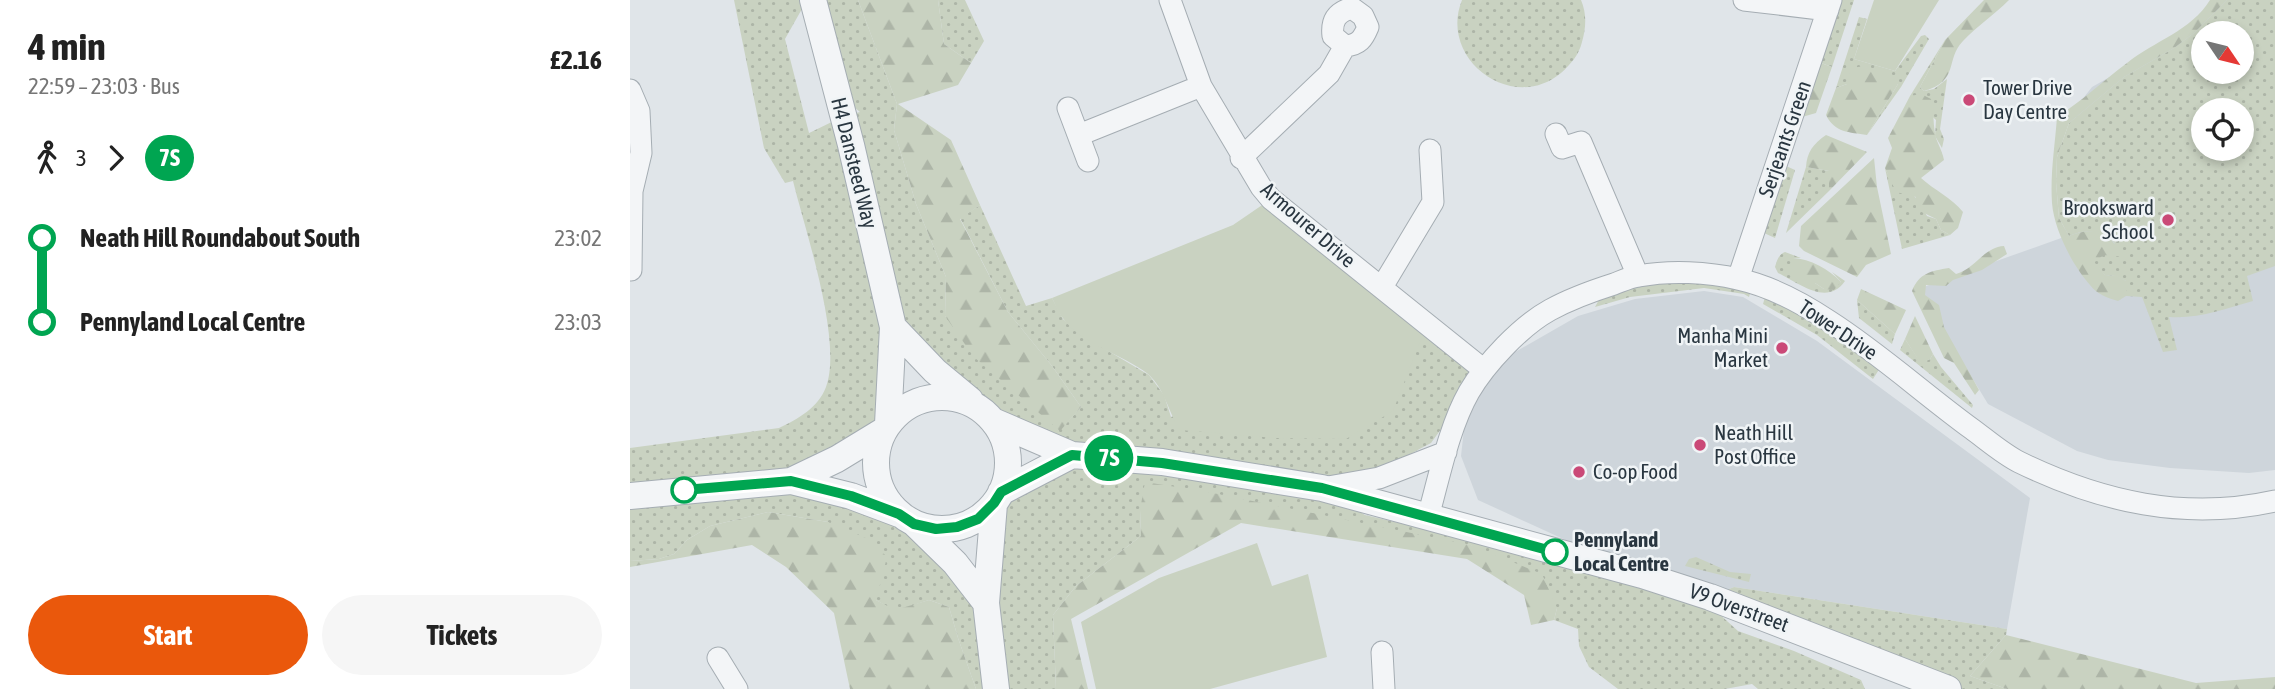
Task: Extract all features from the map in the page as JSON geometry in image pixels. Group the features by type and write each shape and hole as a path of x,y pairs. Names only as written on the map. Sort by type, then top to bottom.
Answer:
{"street":[{"name":"H4 Dansteed Way","path":"813,0 851,145 893,327 886,428"},
{"name":"Armourer Drive","path":"1170,0 1201,86 1241,158 1271,199 1484,370"},
{"path":"1744,0 1829,5"},
{"name":"Serjeants Green","path":"1738,279 1829,5"},
{"path":"1241,158 1329,74 1345,46"},
{"path":"1079,135 1201,86"},
{"path":"630,90 639,111 641,153 632,191 631,270"},
{"path":"1068,108 1088,161"},
{"path":"1556,134 1562,148 1581,142 1638,276"},
{"path":"1382,287 1433,202 1430,150"},
{"name":"Tower Drive","path":"1428,517 1446,452 1468,394 1484,370 1517,336 1548,311 1589,292 1638,276 1688,273 1738,279 1796,301 1830,321 2016,461 2071,485 2136,503 2189,510 2275,501"},
{"path":"893,327 935,371 986,415 1003,437 1008,456 1007,474 998,498 986,603 996,689"},
{"path":"791,481 837,459 886,428 902,409 921,400 941,396 961,399 986,415"},
{"name":"V9 Overstreet","path":"986,415 1084,456 1162,463 1322,488 1642,575 1695,592 1907,681 1948,689"},
{"path":"886,428 876,453 876,476 884,497 955,563 986,603"},
{"path":"1322,488 1379,478 1446,452"},
{"path":"630,496 791,481 851,496 936,529 957,527 978,519 998,498 1084,456"},
{"path":"1382,652 1384,689"},
{"path":"718,658 737,689 742,689"}],"shaded area":[{"name":"Brooksward School","path":"2220,0 2275,0 2275,470 2249,473 2170,468 2108,460 2077,451 1988,404 1918,289 2064,237 2070,115 2092,87 2191,31 2191,84 2254,84 2254,21 2202,21"},
{"path":"1704,291 1743,297 1817,341 2030,498 2007,629 1734,587 1710,597 1642,575 1478,500 1461,456 1468,393 1484,370 1578,316 1635,299"}],"green space":[{"path":"734,0 807,0 785,39 809,133 803,136 844,116 860,112 836,92 813,0 858,0 897,104 894,130 916,204 946,277 945,316 1060,430 1081,407 1008,312 960,218 980,205 1026,306 1052,298 1063,319 1083,336 1149,375 1164,395 1171,417 1427,324 1484,370 1431,443 1380,470 1323,489 1365,515 1695,592 1738,631 1794,651 1861,680 1865,689 1758,689 1752,684 1725,689 1618,689 1589,667 1579,646 1578,629 1554,620 1557,608 1471,545 1140,510 1141,536 1076,586 1053,615 1056,689 976,689 949,607 929,600 895,611 876,600 828,522 768,512 710,526 687,540 674,554 659,559 630,561 630,448 779,428 813,407 826,387 830,367 830,342 813,256 793,181 785,183 764,148","holes":["894,328 993,421 1071,456 994,504 985,602 899,514 792,481 888,424"]},
{"path":"858,0 938,0 944,44 971,63 958,85 898,104 951,140 980,205 960,219 1008,312 1081,407 1060,431 974,357 945,316 946,277 916,204 894,130 897,104"},
{"path":"938,0 965,0 984,41 971,63 944,44"},
{"path":"1462,0 1581,0 1585,21 1581,47 1561,73 1542,84 1521,87 1502,83 1484,74 1470,60 1460,42 1457,22"},
{"path":"1842,0 1854,0 1832,67 1821,63"},
{"path":"1874,0 1939,0 1895,71 1854,59"},
{"path":"1984,0 2009,0 1963,41 1943,82 1924,91 1920,87 1945,40"},
{"path":"2210,0 2227,0 2206,21 2192,21"},
{"path":"2227,0 2275,0 2275,266 2247,276 2253,301 2201,315 2169,317 2177,350 2163,352 2142,297 2126,296 2126,281 2105,275 2093,262 2115,243 2093,232 2069,236 2059,218 2056,182 2057,157 2069,123 2124,77 2191,35 2191,84 2254,84 2254,21 2206,21"},
{"path":"1859,17 1867,19 1854,59 1895,71 1921,36 1925,35 1929,39 1901,87 1867,135 1898,84 1847,84 1836,88"},
{"path":"2191,22 2191,35 2124,77 2069,123 2057,157 2059,218 2069,236 2087,231 2102,234 2113,242 2125,257 2104,255 2094,262 2105,275 2117,276 2126,281 2126,296 2118,301 2096,291 2083,277 2056,224 2052,203 2052,170 2057,117 2138,55"},
{"path":"1945,40 1920,87 1924,91 1934,89 1947,79 1940,129 1944,139 1942,148 1935,136 1936,120 1910,96"},
{"path":"1821,63 1832,67 1816,113 1802,117"},
{"path":"1865,66 1890,74 1898,84 1867,135 1838,128 1826,115 1836,88 1847,84 1851,68"},
{"path":"1921,94 1931,99 1936,136 1944,160 1921,178 1954,202 1963,212 1958,228 1950,235 1941,230 1936,219 1916,209 1916,197 1896,192 1885,168 1892,148 1888,138 1910,96"},
{"path":"1826,135 1867,152 1829,191 1829,171 1806,167 1812,149"},
{"path":"1874,158 1877,187 1891,254 1866,265 1857,277 1804,251 1799,246 1801,226"},
{"path":"1786,166 1795,170 1775,238 1764,233"},
{"path":"1806,167 1829,171 1829,191 1786,233"},
{"path":"1885,168 1893,181 1916,198 1927,216 1936,219 1941,230 1950,235 1902,249"},
{"path":"1271,199 1427,324 1393,411 1346,439 1276,438 1180,430 1154,380 1138,367 1091,342 1070,327 1052,298 1233,225"},
{"path":"2004,246 2007,254 1982,270 1953,280 1946,286 1926,285 1925,295 1939,305 1944,327 1979,390 1975,395 1954,363 1944,358 1912,291 1918,280 1926,274 1949,268 1956,274 1969,268 1991,250"},
{"path":"1785,252 1801,258 1793,258 1815,283 1824,289 1841,282 1832,272 1845,281 1838,289 1830,292 1821,293 1804,287 1778,273 1776,263 1779,256"},
{"path":"1793,258 1819,266 1841,282 1834,290 1824,289 1815,283 1808,287 1791,276"},
{"path":"1689,278 1751,290 1749,297 1704,288 1630,297 1595,307 1601,296 1629,286"},
{"path":"1861,289 1906,310 1895,334 1857,300"},
{"path":"1765,297 1800,310 1880,368 1873,379 1817,335 1763,304"},
{"path":"1857,300 1895,334 1892,344 1859,318"},
{"path":"1915,316 1933,354 1921,364 1905,339"},
{"path":"1905,339 1921,363 1930,359 1933,354 1973,405 1972,408 1900,350"},
{"path":"1145,482 1208,492 1471,545 1542,574 1557,608 1554,620 1531,625 1524,595 1467,559 1241,523 1071,619 1088,689 1056,689 1053,615 1076,586 1141,536 1140,510"},
{"path":"768,512 828,522 871,540 887,557 876,600 895,610 929,600 949,607 976,689 850,689 834,613 786,567 752,545 630,567 630,561 659,559 674,554 687,540 710,526"},
{"path":"1257,543 1272,586 1308,574 1327,657 1210,689 1096,689 1081,622 1159,578"},
{"path":"1696,557 1730,572 1751,574 1749,582 1685,566 1689,559"},
{"path":"1734,587 2007,629 2006,635 1970,676 2007,689 1948,689 1710,597"},
{"path":"2006,635 2196,683 2275,677 2275,689 2007,689 1970,676"}],"bus line":[{"name":"7S","path":"684,490 791,481 851,496 899,514 914,524 936,529 957,527 978,519 1001,492 1072,455 1181,465 1322,488 1555,552"}],"place":[{"name":"Tower Drive Day Centre","path":"1969,100"},
{"name":"Brooksward School","path":"2168,220"},
{"name":"Manha Mini Market","path":"1782,348"},
{"name":"Neath Hill Post Office","path":"1700,445"},
{"name":"Co-op Food","path":"1579,472"},
{"name":"Pennyland Local Centre","path":"1555,552"}]}
